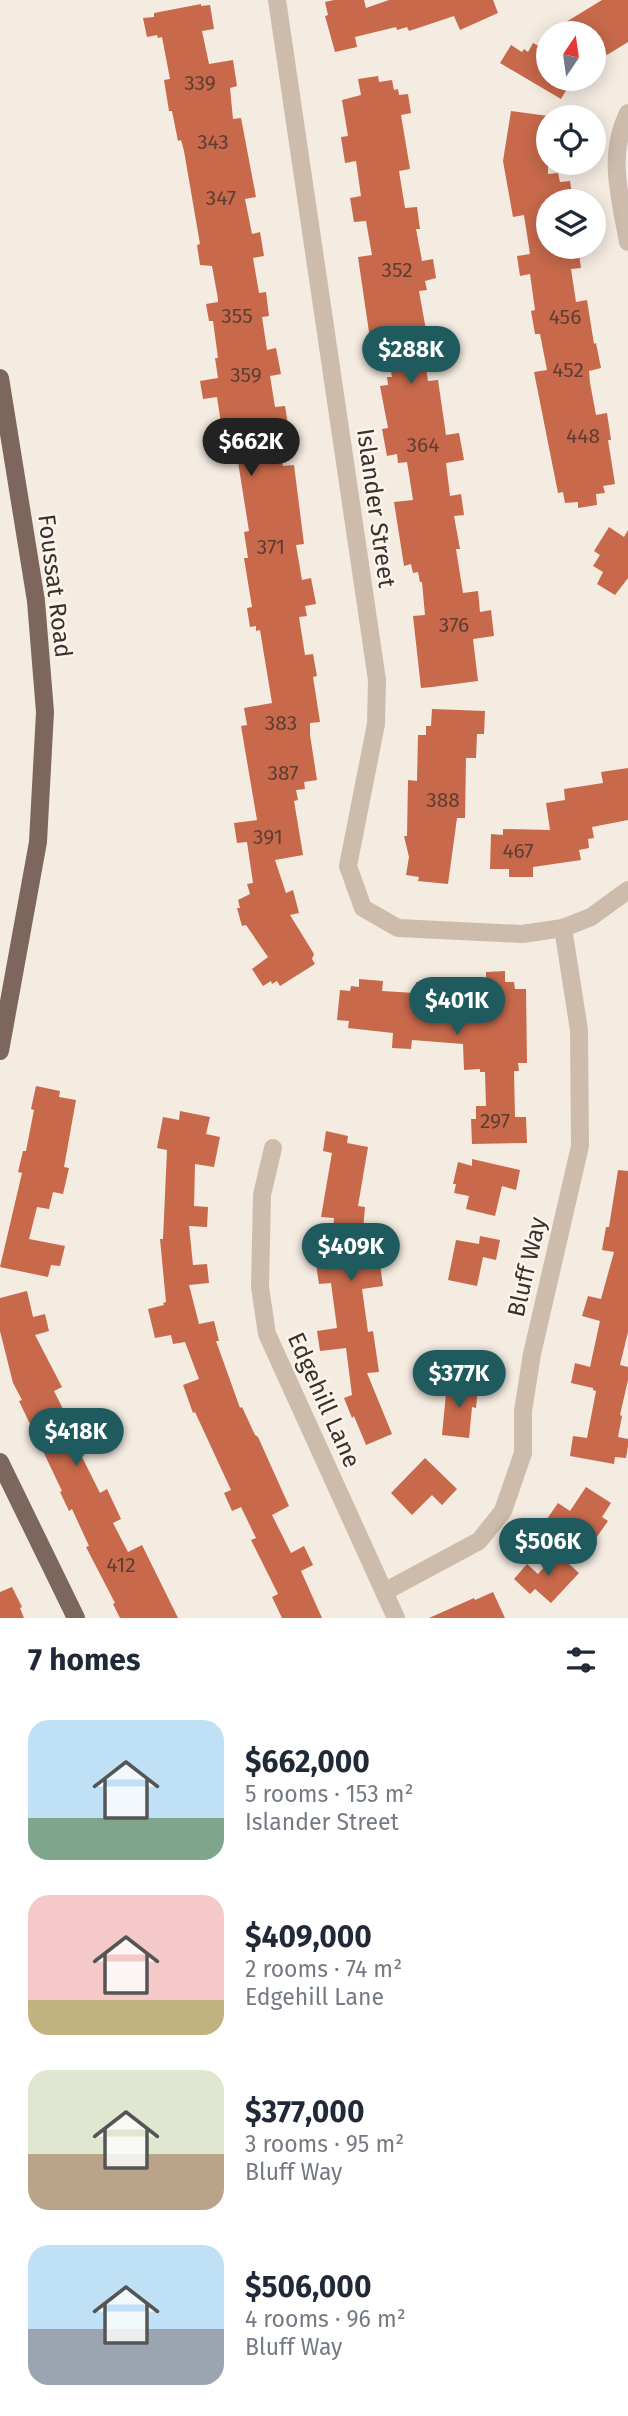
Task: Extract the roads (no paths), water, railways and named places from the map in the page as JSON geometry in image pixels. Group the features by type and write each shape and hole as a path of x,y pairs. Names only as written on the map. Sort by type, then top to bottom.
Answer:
{"main road":[{"name":"Foussat Road","path":"0,378 36,601 45,712 38,842 0,1051"},
{"path":"0,1461 76,1618"}],"street":[{"name":"Islander Street","path":"277,0 377,680 376,724 348,866 357,896 363,908 398,928 522,934 563,928"},
{"path":"628,113 620,129 615,162 628,242"},
{"path":"563,928 591,917 628,890"},
{"name":"Bluff Way","path":"384,1592 479,1541 503,1511 523,1453 523,1411 532,1354 580,1146 579,1030 563,928"},
{"name":"Edgehill Lane","path":"273,1148 262,1195 260,1287 267,1335 396,1618"}]}
